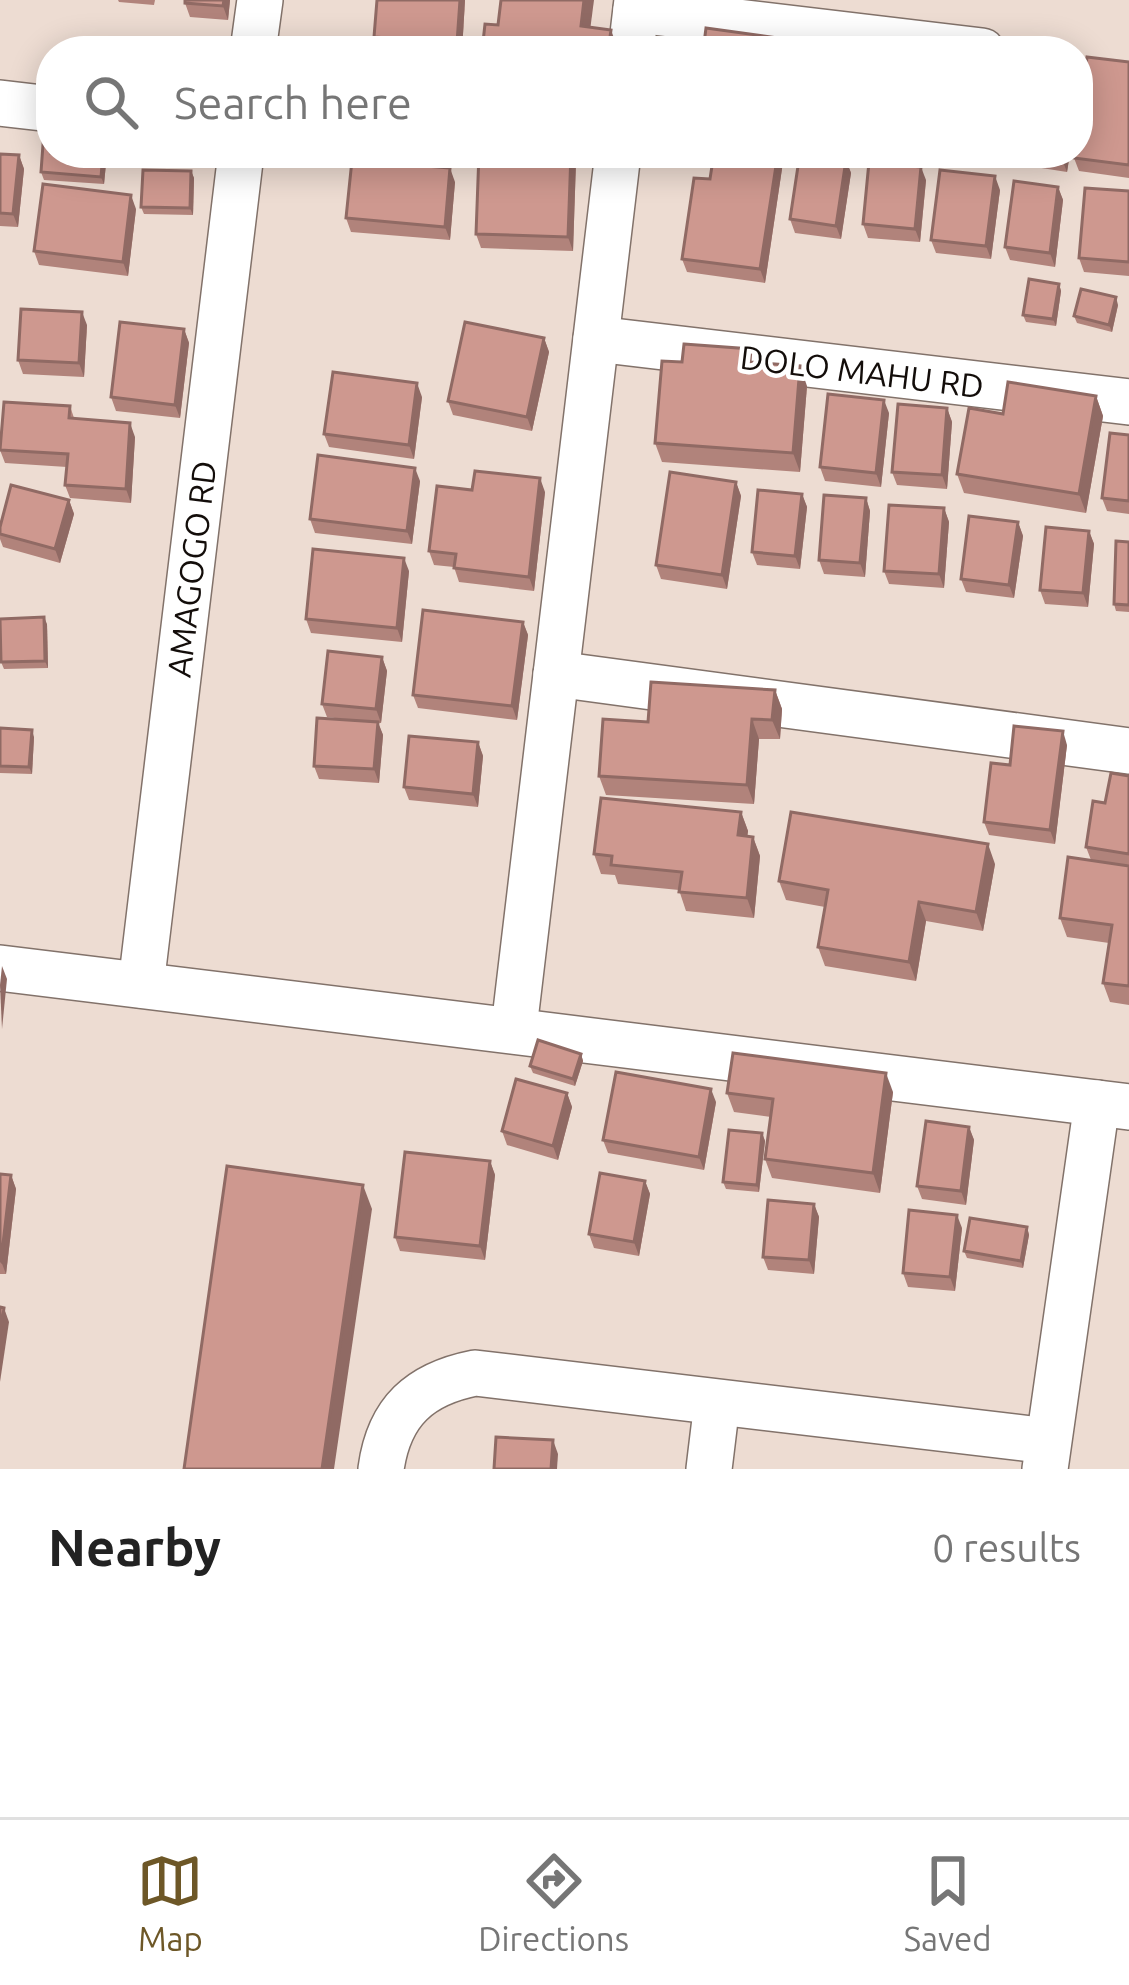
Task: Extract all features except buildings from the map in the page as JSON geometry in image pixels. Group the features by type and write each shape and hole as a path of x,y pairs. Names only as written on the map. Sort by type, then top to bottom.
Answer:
{"street":[{"path":"256,36 260,0"},
{"path":"634,20 814,36"},
{"path":"0,103 36,107"},
{"name":"AMAGOGO RD","path":"141,985 239,168"},
{"path":"514,1028 616,168"},
{"name":"DOLO MAHU RD","path":"596,339 1129,402"},
{"path":"556,674 1129,752"},
{"path":"0,968 1113,1105 1047,1455 718,1403 475,1373 440,1380 411,1397 394,1423 381,1469"},
{"path":"709,1469 718,1403"}]}
